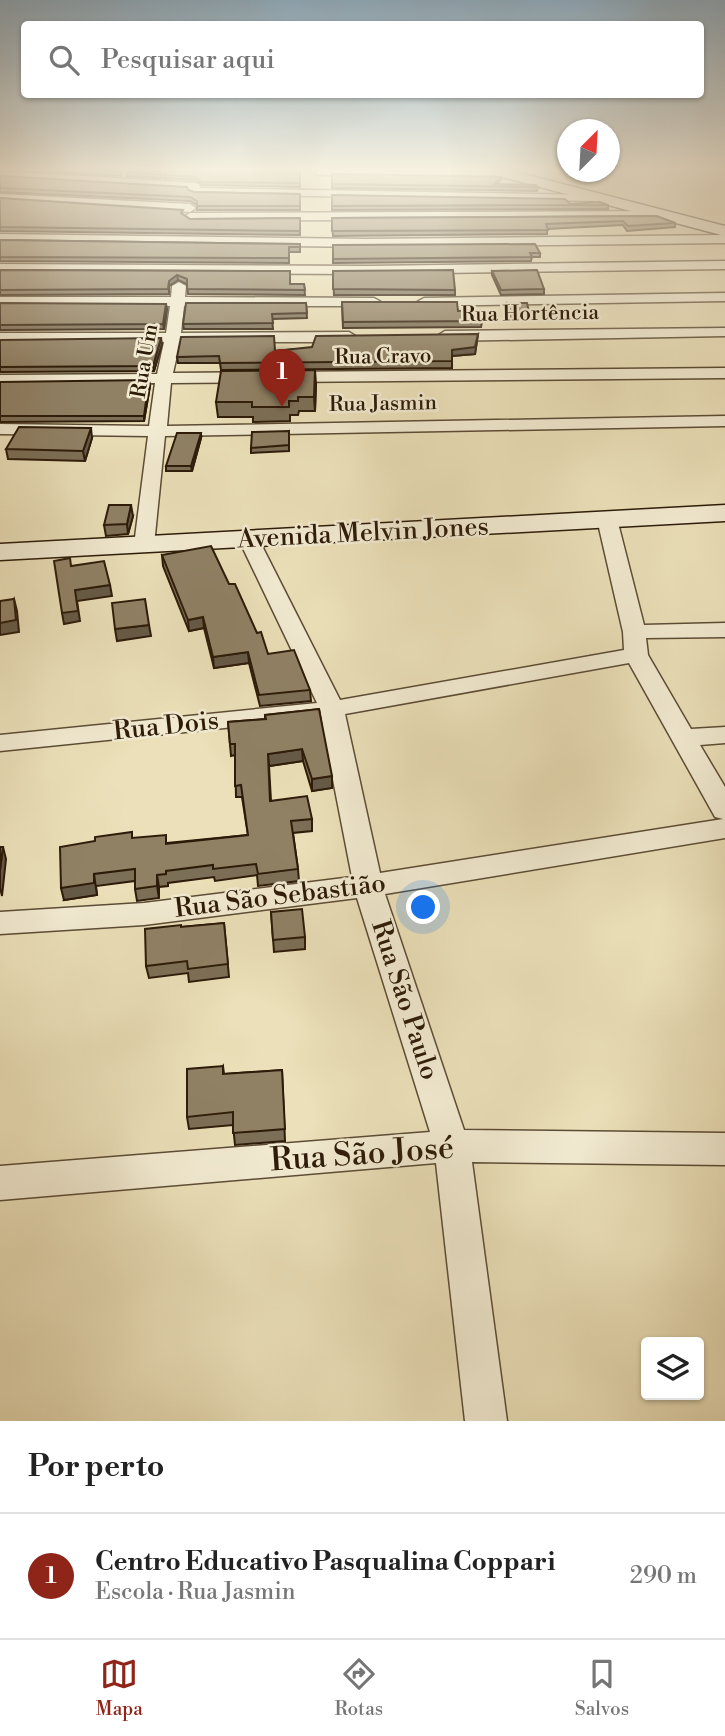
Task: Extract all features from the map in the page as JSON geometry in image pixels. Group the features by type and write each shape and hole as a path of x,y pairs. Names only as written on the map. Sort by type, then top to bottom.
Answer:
{"main road":[{"name":"Avenida Melvin Jones","path":"0,552 725,513"}],"street":[{"path":"0,238 366,243 725,239"},
{"name":"Rua Um","path":"144,545 163,381 173,338 185,239"},
{"path":"0,268 405,270 725,265"},
{"path":"0,301 402,302 725,297"},
{"name":"Rua Hortência","path":"429,336 725,332"},
{"path":"0,338 362,337"},
{"name":"Rua Cravo","path":"0,380 163,381 725,373"},
{"name":"Rua Jasmin","path":"0,429 157,431 725,421"},
{"path":"607,519 635,644 682,738 725,810"},
{"name":"Rua São Paulo","path":"249,540 332,709 368,886 452,1146 486,1421"},
{"path":"635,644 725,630"},
{"name":"Rua Dois","path":"0,743 332,709 635,644"},
{"path":"682,738 725,735"},
{"name":"Rua São Sebastião","path":"0,923 144,914 368,886 725,828"},
{"name":"Rua São José","path":"0,1184 452,1146 725,1149"}],"building":[{"path":"0,240 300,244 300,247 289,247 289,258 0,257"},
{"path":"535,244 540,253 530,253 532,257 333,259 333,245"},
{"path":"0,270 290,271 290,284 304,284 305,290 187,289 187,279 177,275 169,281 168,289 0,290"},
{"path":"453,270 455,290 333,289 333,271"},
{"path":"537,270 544,289 501,290 492,271"},
{"path":"342,302 457,302 458,311 483,310 481,321 343,322"},
{"path":"0,303 166,304 163,324 0,325"},
{"path":"186,303 306,303 307,313 272,314 273,323 183,324"},
{"path":"507,303 527,303 529,312 511,312"},
{"path":"478,334 475,347 452,350 452,361 220,363 219,356 177,357 181,337 274,336 275,351 312,347 316,336"},
{"path":"161,338 153,366 0,367 0,340"},
{"path":"315,370 314,397 298,397 298,401 289,401 289,407 252,407 252,402 216,402 221,371"},
{"path":"149,380 144,416 0,416 0,382"},
{"path":"19,427 91,428 83,451 6,449"},
{"path":"289,431 289,445 251,448 252,432"},
{"path":"177,433 201,433 191,466 166,466"},
{"path":"109,505 131,505 127,524 104,525"},
{"path":"211,546 229,584 235,584 257,633 261,632 268,654 294,650 310,690 259,695 248,652 213,657 203,617 188,620 162,555"},
{"path":"70,558 71,566 104,561 110,585 75,590 78,611 62,613 54,561"},
{"path":"14,599 16,620 0,623 0,601"},
{"path":"145,599 149,625 115,629 112,603"},
{"path":"319,709 332,776 312,779 302,749 268,754 270,801 307,796 312,819 291,821 298,869 258,874 256,864 213,869 213,865 166,871 166,874 157,875 157,886 135,889 135,869 94,874 94,883 61,888 60,847 95,841 95,837 132,832 132,838 166,835 166,844 248,835 241,785 235,786 235,744 230,744 228,722 266,719 265,715"},
{"path":"0,847 3,847 0,870"},
{"path":"302,909 305,937 273,940 271,912"},
{"path":"224,923 228,964 188,969 187,961 146,966 145,929"},
{"path":"223,1066 223,1074 282,1070 285,1129 233,1133 233,1112 187,1117 187,1069"}],"place":[{"name":"Centro Educativo Pasqualina Coppari","path":"282,407"}]}
